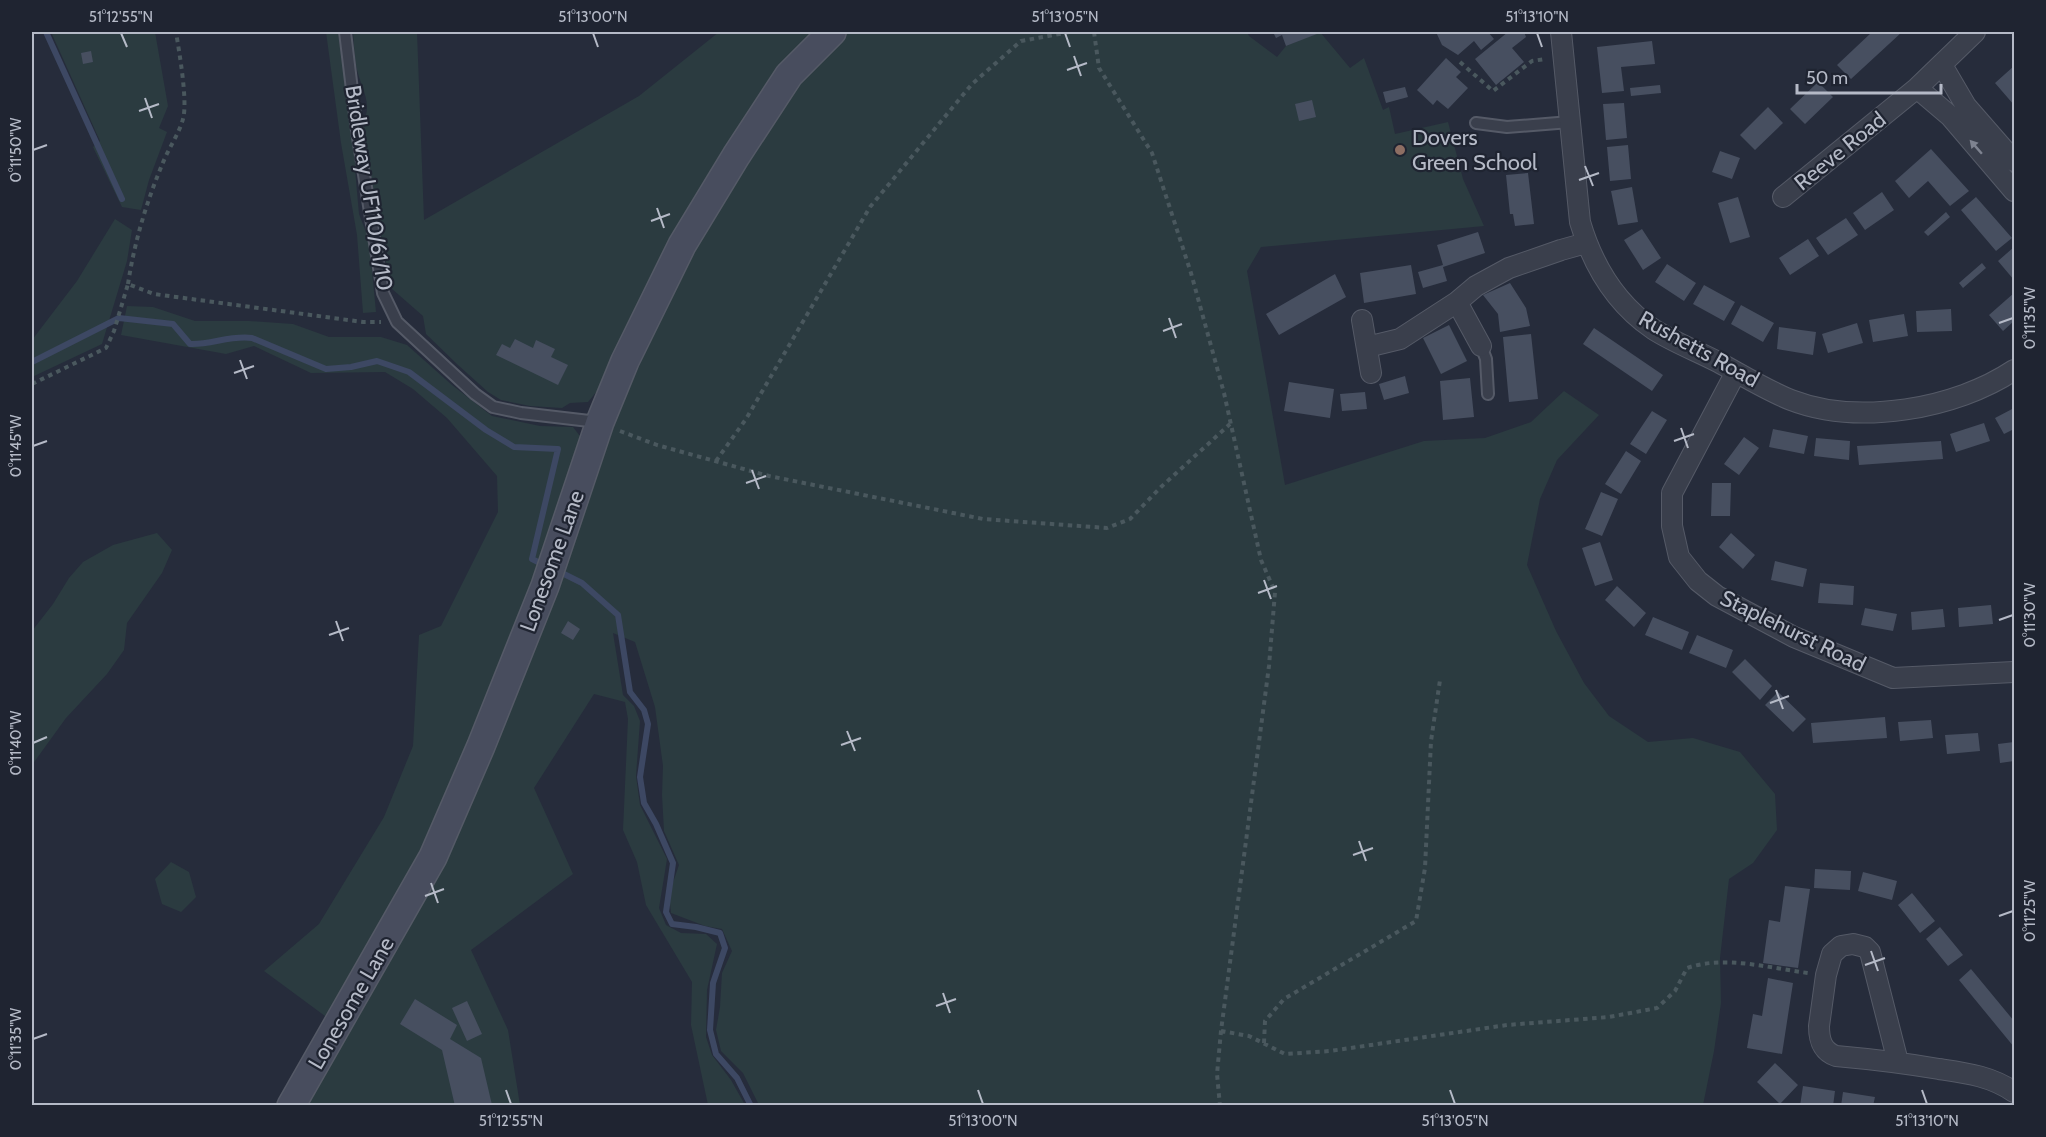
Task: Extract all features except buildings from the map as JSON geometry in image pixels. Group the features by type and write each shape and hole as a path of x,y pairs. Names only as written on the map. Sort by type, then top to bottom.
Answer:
{"street":[{"name":"Lonesome Lane","path":"291,1106 433,857 481,746 545,586 600,422 625,361 682,245 789,75 832,32"},
{"name":"Rushetts Road","path":"1561,32 1580,222 1586,243 1600,273 1623,305 1654,330 1792,400 1829,410 1873,412 1913,410 1955,399 1998,381 2014,370"},
{"name":"Reeve Road","path":"1783,197 1917,88 1975,32"},
{"path":"1942,65 1966,106 2014,161"},
{"path":"1917,88 1950,116 2014,191"},
{"path":"1367,347 1400,339 1457,302 1476,286 1509,268 1586,243"},
{"path":"1457,302 1481,346"},
{"path":"1362,320 1371,373"},
{"name":"Staplehurst Road","path":"1736,372 1672,493 1672,526 1679,557 1698,581 1717,596 1794,637 1893,678 2014,672"},
{"path":"1898,1062 1870,951 1859,944 1841,946 1832,954 1826,975 1819,1026 1822,1046 1829,1053 1836,1056 1898,1062 1978,1075 1994,1080 2014,1092"}],"lane":[{"name":"Bridleway UF110/61/10","path":"345,32 357,131 383,292 397,322 475,394 493,407 521,413 600,422"},
{"path":"1476,123 1507,127 1570,122"},
{"path":"1481,346 1485,359 1488,394"}],"path":[{"path":"32,384 106,348 114,331 149,201 162,165 184,117 183,83 176,32"},
{"path":"716,461 746,419 870,207 972,84 1021,41 1070,32"},
{"path":"1094,32 1100,68 1152,153 1191,273 1231,424 1261,560 1275,592 1269,666 1221,1031 1217,1074 1220,1106"},
{"path":"1460,62 1493,91 1532,61 1563,56"},
{"path":"128,284 154,294 363,322 397,322"},
{"path":"600,422 657,446 770,476 983,519 1107,528 1130,519 1161,487 1231,424"},
{"path":"1264,1043 1265,1021 1284,999 1416,921 1425,868 1431,741 1440,680"},
{"path":"1221,1031 1249,1036 1285,1054 1308,1053 1507,1025 1609,1017 1657,1008 1675,991 1687,968 1702,963 1723,962 1826,975"}],"shaded area":[{"path":"51,32 155,32 168,106 159,128 167,132 149,180 141,210 122,207 93,147 100,141"},
{"path":"326,32 338,32 355,150 359,214 369,240 376,312 363,313 357,235 341,143"},
{"path":"353,32 417,32 424,220 639,96 719,32 819,32 603,384 588,402 570,403 562,408 530,406 501,400 488,392 426,334 423,316 391,288 373,198 362,124 366,117 367,102 356,65"},
{"path":"846,32 1247,32 1277,57 1286,46 1320,32 1350,68 1364,58 1383,110 1389,107 1395,134 1448,122 1463,179 1484,226 1261,247 1247,271 1285,485 1424,441 1485,438 1531,422 1564,391 1599,415 1557,460 1540,499 1527,565 1556,631 1584,683 1609,716 1648,742 1693,738 1740,752 1775,794 1777,830 1753,863 1729,879 1720,958 1721,1003 1703,1105 759,1105 743,1073 721,1051 716,1030 722,973 732,951 722,929 705,926 671,913 669,894 679,865 664,831 663,766 655,707 635,642 613,633 623,695 634,706 640,721 636,776 640,805 667,859 659,908 666,925 681,933 706,934 717,944 707,990 706,1037 712,1055 731,1080 745,1105 708,1105 691,1025 692,982 646,905 637,862 623,830 628,719 625,702 594,694 534,788 573,874 471,950 508,1030 520,1105 306,1105 350,1029 325,1016 264,971 319,924 384,817 413,746 419,635 441,626 498,512 497,476 447,418 413,389 385,372 311,373 254,346 226,354 121,335 127,306 153,307 195,321 293,324 329,337 381,337 407,345 452,385 492,416 540,426 573,427 583,440 611,430 666,305 732,179 792,89"},
{"path":"115,219 132,230 127,261 102,344 32,377 32,340 77,281"},
{"path":"157,533 172,550 162,573 127,623 124,650 107,674 66,718 32,765 32,631 83,562 113,545"},
{"path":"171,862 189,872 196,897 181,912 162,904 155,879"}],"waterway":[{"path":"46,32 122,199"},
{"path":"32,362 119,318 173,324 190,344 252,338 326,369 351,367 377,361 409,372 486,430 514,447 558,449 532,559 544,565"},
{"path":"556,570 582,583 618,615 630,692 644,710 648,724 640,777 644,803 673,863 666,912 672,924 720,933 725,948 713,983 710,1030 716,1054 737,1078 751,1106"}],"place":[{"name":"Dovers Green School","path":"1400,150"}]}
